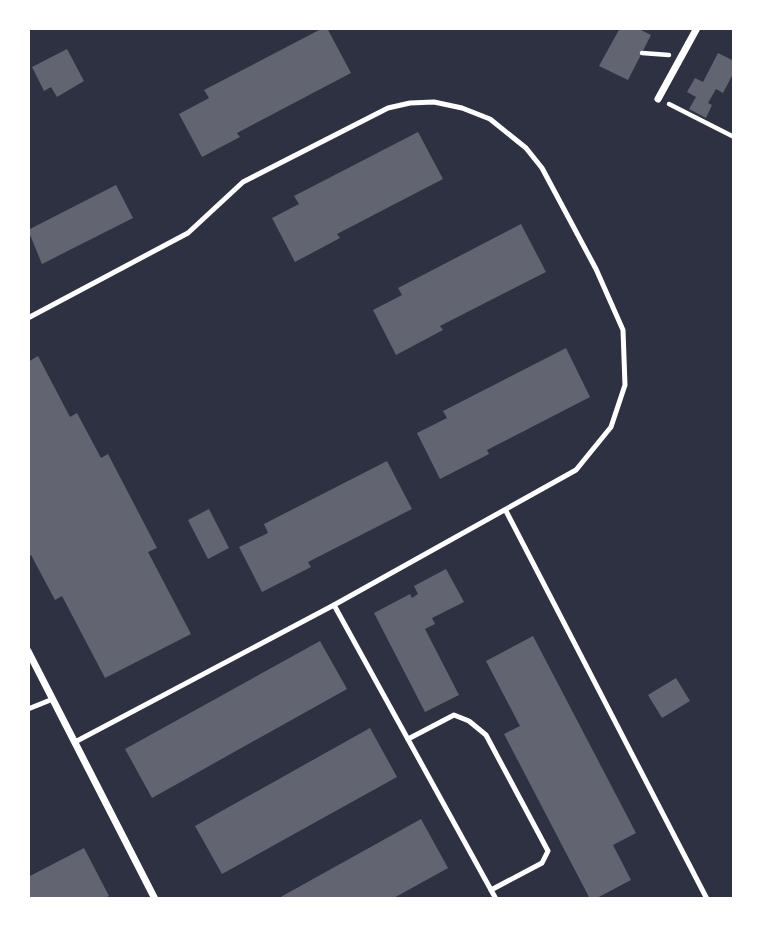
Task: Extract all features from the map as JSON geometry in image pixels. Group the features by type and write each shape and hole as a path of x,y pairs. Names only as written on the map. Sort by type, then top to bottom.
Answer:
{"street":[{"path":"658,99 696,28"},
{"path":"28,651 155,899"}],"lane":[{"path":"28,318 188,233 243,182 388,108 410,103 434,102 489,119 526,148 548,179 596,269 623,330 625,385 611,427 576,470 334,605 75,742"},
{"path":"506,511 707,899"},
{"path":"334,605 496,899"},
{"path":"28,709 53,699"},
{"path":"408,739 454,715 470,720 486,734 548,851 542,863 491,890"}],"path":[{"path":"642,53 681,56"},
{"path":"658,99 734,137"}],"building":[{"path":"327,28 351,73 237,133 240,137 202,157 179,114 209,98 204,90"},
{"path":"620,28 637,28 651,35 628,80 599,66"},
{"path":"67,49 84,81 57,97 51,87 44,91 32,67"},
{"path":"718,53 734,61 734,72 723,93 716,89 708,103 712,105 706,118 689,109 696,97 687,92 695,78 703,82"},
{"path":"418,132 443,179 337,234 340,238 295,262 272,218 299,204 294,196"},
{"path":"116,185 133,218 42,264 28,230"},
{"path":"521,224 546,272 440,326 443,330 396,355 373,310 402,295 398,288"},
{"path":"566,348 590,397 487,450 489,454 440,479 417,433 447,418 443,411"},
{"path":"38,356 70,417 77,413 101,458 108,454 157,548 148,552 191,634 105,678 62,596 55,600 31,555 28,557 28,362"},
{"path":"387,461 412,509 308,562 311,567 262,592 239,547 268,533 264,524"},
{"path":"209,509 229,548 208,559 188,520"},
{"path":"446,569 464,602 432,618 435,624 425,629 459,695 425,712 374,613 410,594 412,598 418,594 414,586"},
{"path":"533,636 636,833 613,845 631,880 595,899 590,899 504,734 520,726 486,661"},
{"path":"320,641 347,689 152,798 125,749"},
{"path":"676,678 690,701 662,718 648,695"},
{"path":"370,728 397,777 222,874 195,826"},
{"path":"421,819 448,868 392,899 277,899"},
{"path":"84,848 109,896 103,899 28,899 28,877"}]}
